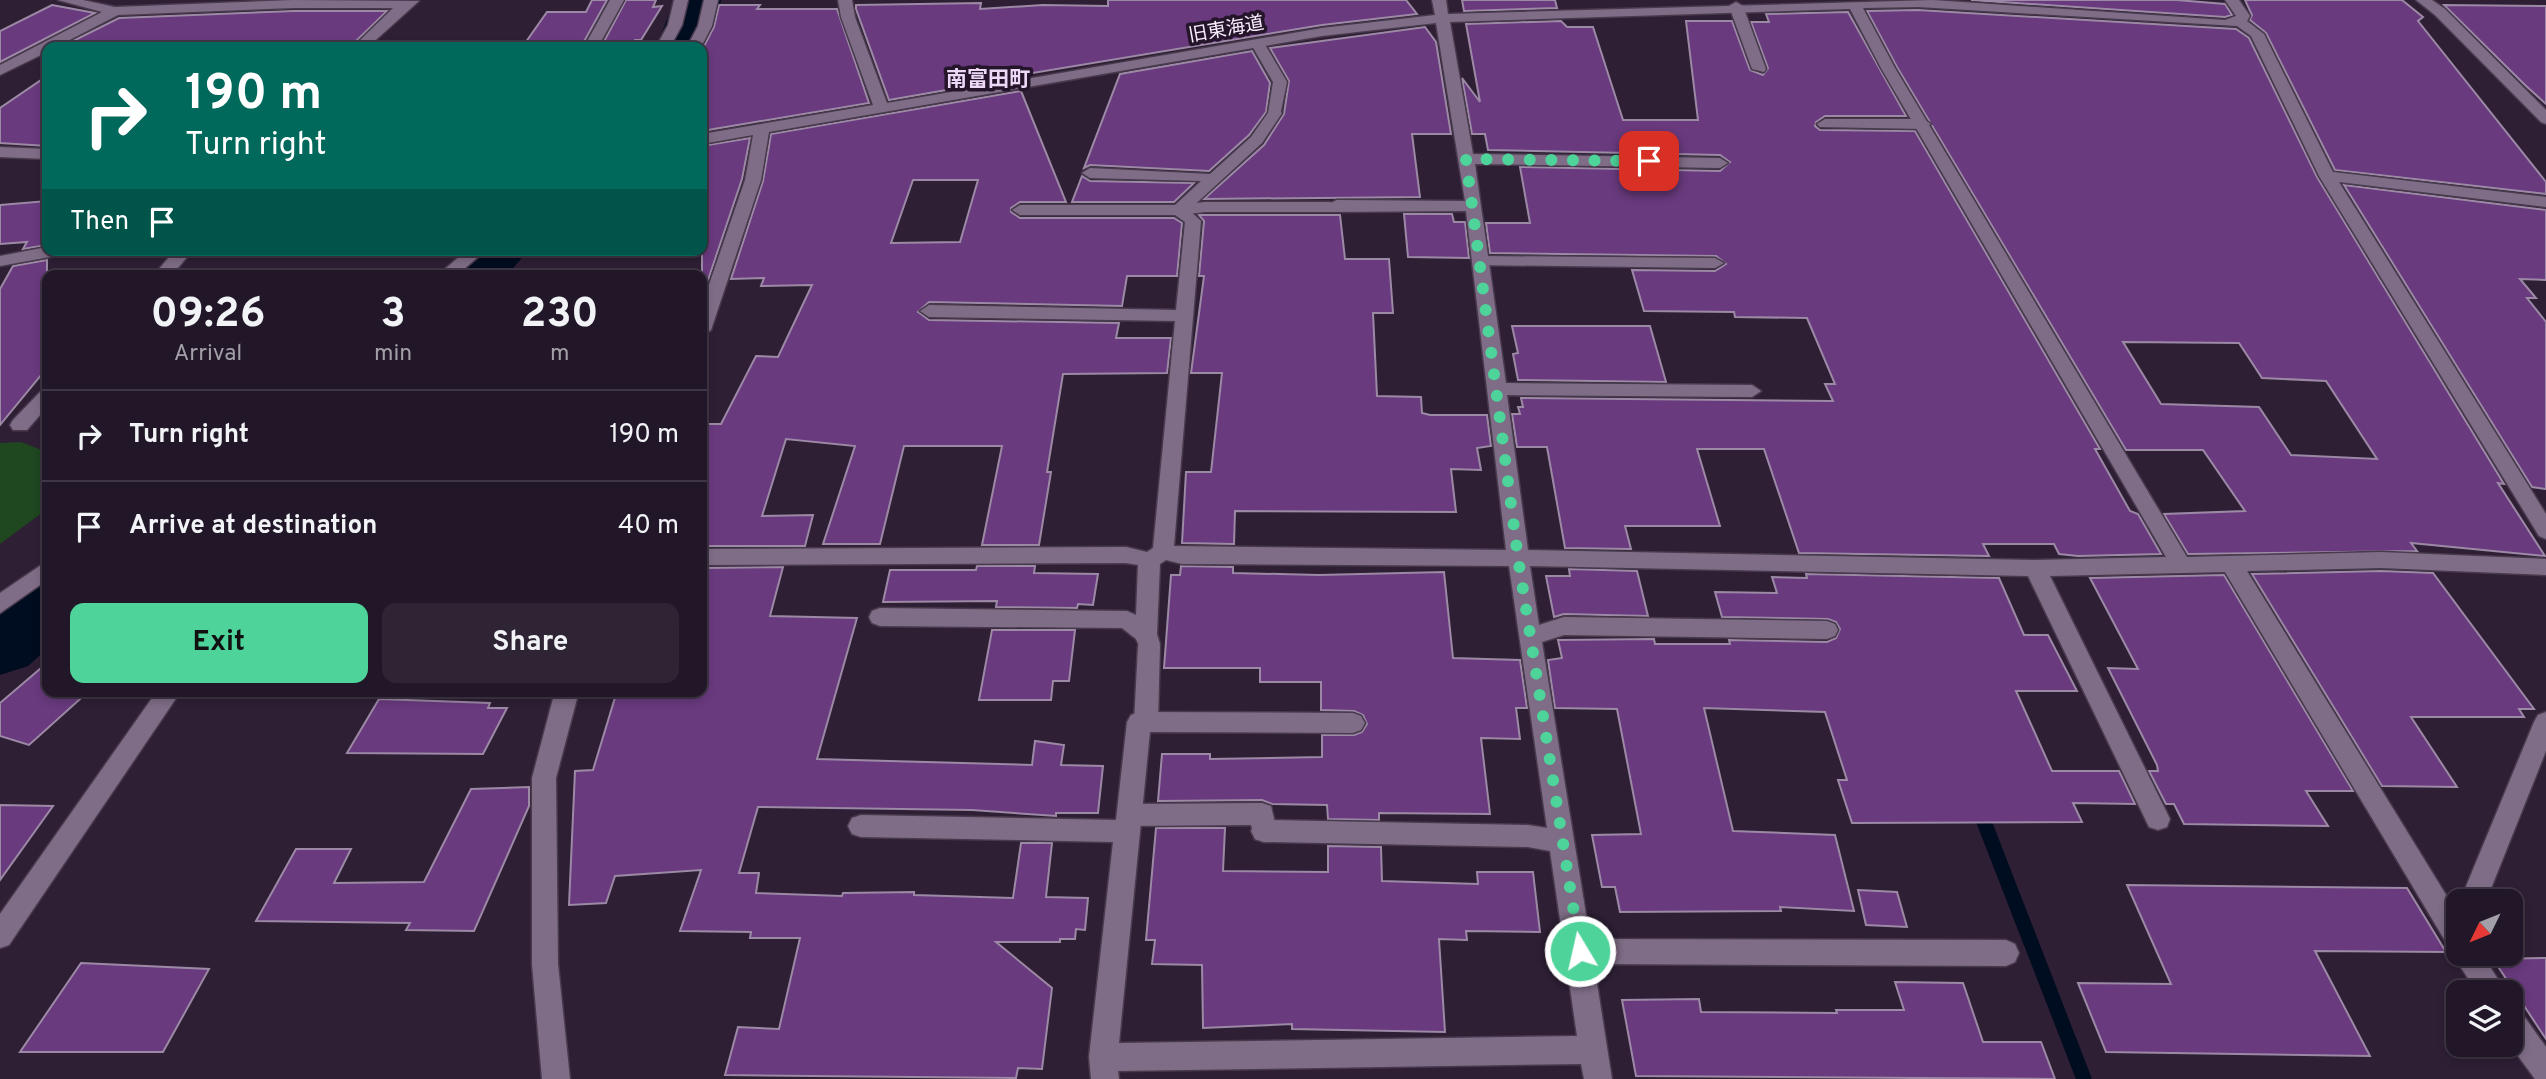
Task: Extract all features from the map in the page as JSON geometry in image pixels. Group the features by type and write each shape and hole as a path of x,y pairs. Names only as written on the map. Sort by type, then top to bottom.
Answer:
{"street":[{"path":"65,0 115,11 189,5 409,2"},
{"path":"594,42 617,0"},
{"path":"666,42 675,25 681,0"},
{"path":"696,42 710,12 711,0"},
{"path":"845,0 848,17 882,110"},
{"path":"1439,0 1474,206 1518,558 1598,1079"},
{"path":"2232,0 2243,16 2240,22 2257,34 2327,176 2546,531"},
{"path":"2423,0 2440,12 2546,119"},
{"path":"365,42 409,2"},
{"name":"旧東海道","path":"707,138 1322,32 1442,18 1742,4 1983,3 2225,24 2240,22"},
{"path":"1742,4 1759,69"},
{"path":"1854,4 2181,565"},
{"path":"56,42 115,11"},
{"path":"1179,211 1257,140 1275,113 1280,82 1258,44"},
{"path":"0,71 42,49"},
{"path":"1825,124 1923,124"},
{"path":"707,315 753,180 762,129"},
{"path":"0,152 42,154"},
{"path":"1466,159 1720,163"},
{"path":"1090,173 1198,176 1213,179"},
{"path":"2327,176 2546,202"},
{"path":"1020,210 1179,211 1205,207 1474,206"},
{"path":"1146,722 1148,640 1193,221 1179,211"},
{"path":"0,261 42,253"},
{"path":"167,270 179,256"},
{"path":"452,270 470,256"},
{"path":"1482,261 1715,263"},
{"path":"929,311 1183,316"},
{"path":"1497,390 1752,391"},
{"path":"20,425 42,401"},
{"path":"707,557 1126,555 1518,558 2035,568 2382,560 2546,568"},
{"path":"2232,565 2446,918"},
{"path":"2035,568 2158,819"},
{"path":"0,605 42,573"},
{"path":"880,617 1127,620 1148,640"},
{"path":"1531,637 1564,625 1827,630"},
{"path":"0,936 166,697"},
{"path":"556,1079 545,964 544,778 565,697"},
{"path":"1353,723 1139,722 1104,1068 1594,1050"},
{"path":"2478,889 2546,723"},
{"path":"861,826 1128,823 1262,814 1264,831 1528,836 1562,842"},
{"path":"1580,951 2006,953"},
{"path":"2523,1039 2546,1072"}],"green space":[{"path":"21,442 42,450 42,513 0,544 0,443"}],"building":[{"path":"592,0 607,0 584,42 526,42 547,12 586,12"},
{"path":"626,0 656,0 653,7 662,6 641,40 604,42"},
{"path":"1108,0 1406,0 1417,14 1322,25 1014,76 1015,78 889,100 856,9 856,5 981,3 980,9 1043,5 1108,6"},
{"path":"1462,0 1555,0 1557,8 1464,11"},
{"path":"1971,0 2177,0 2225,4 2232,15 2225,17"},
{"path":"2245,0 2402,0 2423,17 2418,21 2546,182 2546,194 2335,170 2266,33 2250,20 2252,15"},
{"path":"52,5 95,13 0,62 0,31"},
{"path":"719,5 760,5 757,9 837,9 869,103 707,130 706,42 714,27"},
{"path":"2444,5 2546,6 2546,104 2525,85"},
{"path":"1918,10 2236,29 2249,38 2317,177 2504,484 2498,483 2545,556 2411,543 2417,551 2188,554 2164,514 2245,511 2203,450 2126,450 1897,67 1867,11","holes":["2123,342 2239,343 2262,378 2326,381 2377,459 2291,455 2259,407 2161,404"]},
{"path":"294,11 387,11 355,42 71,42 119,18"},
{"path":"1848,12 1906,116 1825,116 1816,122 1815,126 1820,130 1915,131 2100,449 2095,449 2130,511 2138,514 2161,554 2078,556 2059,554 2054,544 1983,544 1989,556 1799,553 1764,449 1697,449 1720,526 1625,526 1631,549 1565,548 1547,447 1517,447 1512,414 1520,414 1518,407 1523,407 1521,398 1833,401 1825,384 1835,384 1807,318 1735,317 1734,312 1644,311 1632,270 1715,271 1726,264 1716,256 1490,253 1486,223 1530,223 1520,167 1720,171 1730,162 1720,155 1488,150 1485,134 1472,134 1462,78 1480,102 1466,24 1561,21 1567,27 1593,27 1623,120 1698,120 1686,21 1732,21 1750,70 1763,75 1768,68 1751,22 1769,22 1766,14"},
{"path":"1425,27 1436,42 1451,134 1412,134 1420,197 1204,199 1264,145 1284,114 1289,81 1270,48"},
{"path":"1252,51 1270,83 1266,112 1249,135 1209,171 1090,165 1084,168 1120,74"},
{"path":"42,79 42,146 0,143 0,108"},
{"path":"1021,91 1066,202 1020,202 1011,208 1011,212 1020,218 1174,218 1182,223 1177,276 1127,276 1122,306 929,302 918,312 929,320 1119,323 1116,338 1171,338 1167,373 1063,374 1047,472 1051,472 1039,545 982,545 1002,446 904,446 880,544 823,544 855,446 786,439 762,516 813,515 805,546 707,546 707,424 721,424 756,356 778,357 812,285 761,286 764,278 731,279 763,181 771,134","holes":["913,180 978,180 960,242 891,243"]},
{"path":"750,138 742,179 708,280 707,270 702,270 702,256 707,256 707,145"},
{"path":"1082,176 1090,181 1194,183 1174,202 1072,202"},
{"path":"2344,185 2546,210 2546,280 2520,279 2536,298 2527,298 2546,322 2546,489 2532,487"},
{"path":"42,201 42,246 23,249 27,242 0,244 0,205"},
{"path":"1404,214 1452,214 1454,222 1465,222 1469,258 1408,257"},
{"path":"1199,215 1340,215 1345,259 1389,259 1393,313 1373,313 1377,396 1421,397 1422,413 1430,415 1487,415 1491,446 1477,448 1481,470 1451,469 1456,512 1235,511 1234,544 1182,543 1186,472 1211,472 1222,373 1191,373 1204,276 1199,276 1204,221"},
{"path":"47,260 47,270 42,270 42,374 0,425 0,289 13,266"},
{"path":"1512,326 1650,326 1666,382 1518,380 1513,354 1518,353"},
{"path":"977,566 1035,566 1034,573 1098,574 1093,605 1078,604 1077,608 996,607 997,601 883,602 890,570 976,570"},
{"path":"1181,566 1233,567 1233,573 1319,575 1444,572 1453,658 1520,660 1527,708 1516,708 1520,739 1481,738 1490,814 1379,813 1379,820 1328,819 1327,805 1272,804 1262,800 1158,801 1162,754 1210,754 1210,759 1322,757 1322,735 1354,735 1362,732 1367,724 1363,715 1354,711 1321,710 1321,682 1260,682 1260,668 1164,668 1171,575 1180,575"},
{"path":"783,567 770,616 857,618 817,759 1032,765 1035,741 1064,745 1061,765 1103,766 1098,813 1056,813 1056,816 972,810 758,807 739,873 759,873 756,893 842,896 843,893 914,892 914,895 1013,898 1021,843 1052,843 1046,897 1088,898 1085,930 1076,929 1075,939 1060,939 1060,942 996,942 1052,988 1042,1069 1018,1068 1016,1078 725,1075 738,1027 779,1029 800,938 750,938 751,932 680,931 701,870 615,876 606,903 569,905 575,771 593,770 615,697 707,697 707,568"},
{"path":"1569,569 1637,571 1648,616 1564,614 1554,617 1546,576 1570,576"},
{"path":"2381,571 2433,573 2534,709 2519,709 2524,717 2411,717 2457,787 2382,786 2252,574"},
{"path":"1806,574 1999,578 2024,635 2048,635 2077,691 2016,691 2052,771 2119,771 2135,804 2073,803 2082,822 1852,823 1838,780 1847,780 1825,712 1704,708 1733,831 1835,835 1854,911 1780,907 1781,911 1620,912 1615,887 1602,887 1592,835 1641,834 1617,709 1555,708 1548,660 1562,658 1558,640 1654,639 1655,644 1730,644 1729,640 1827,642 1836,638 1840,629 1836,622 1828,619 1722,617 1715,592 1777,593 1772,577 1807,578"},
{"path":"2224,575 2353,791 2306,791 2328,826 2184,824 2174,804 2166,804 2149,771 2158,771 2157,765 2108,668 2138,669 2090,578"},
{"path":"992,630 1075,630 1069,681 1053,681 1051,700 979,700"},
{"path":"42,667 42,697 82,697 29,745 0,736 0,703"},
{"path":"379,699 490,703 488,708 507,708 483,754 347,753"},
{"path":"529,787 529,806 474,931 406,930 410,923 256,921 296,849 351,849 334,883 424,882 471,789"},
{"path":"0,805 53,806 0,880"},
{"path":"1156,828 1225,828 1223,871 1328,872 1328,846 1381,847 1382,881 1478,884 1477,872 1533,872 1540,932 1466,931 1467,940 1439,939 1445,1032 1292,1029 1292,1024 1203,1028 1202,965 1152,964 1155,940 1146,940"},
{"path":"2127,885 2407,888 2446,952 2315,951 2370,1056 2106,1052 2078,983 2171,984"},
{"path":"1858,890 1897,892 1907,927 1866,925"},
{"path":"2524,958 2546,958 2546,1039 2523,1004 2523,980 2507,980 2498,966 2524,966"},
{"path":"81,963 209,969 163,1052 20,1052"},
{"path":"1895,982 1963,983 1983,1042 2041,1042 2055,1079 1636,1076 1622,1000 1699,999 1701,1012 1837,1013 1836,1010 1904,1010"}],"waterway":[{"path":"683,42 698,0"},
{"path":"476,270 493,256"},
{"path":"0,644 42,610"},
{"path":"1979,809 2084,1079"}],"district":[{"name":"南富田町","path":"988,79"}],"route":[{"path":"1580,951 1518,558 1478,234 1466,159 1649,161"}]}
